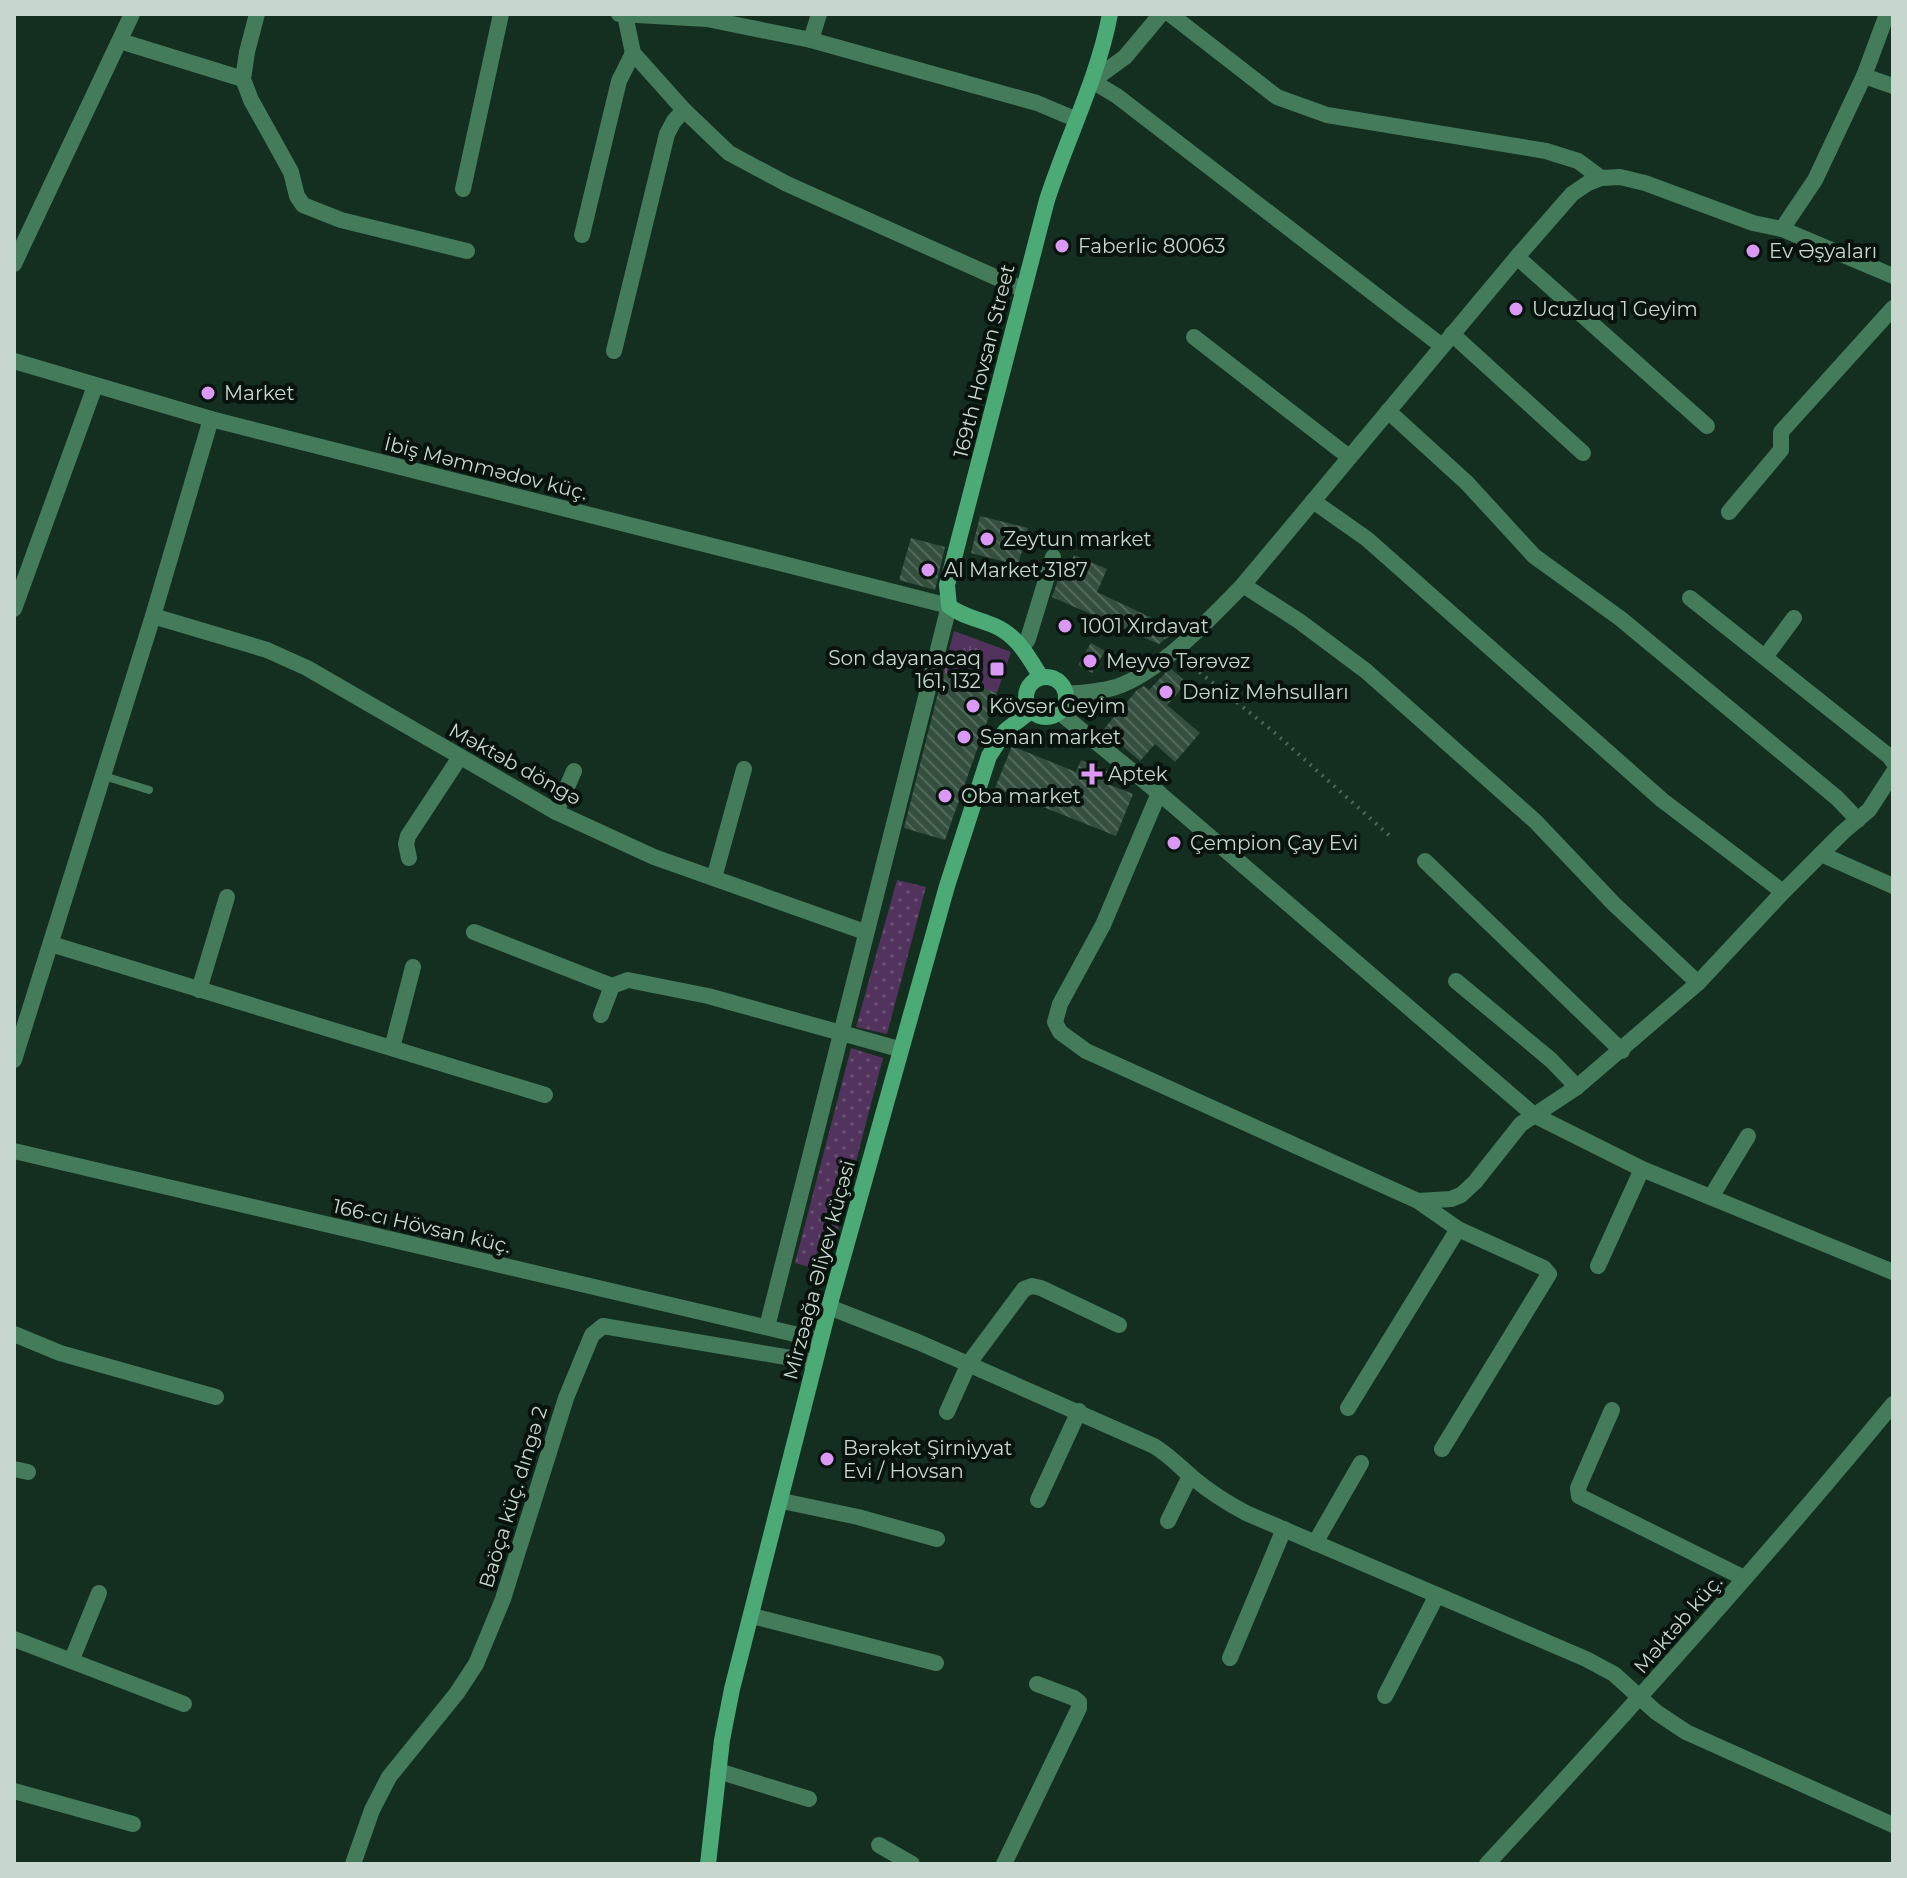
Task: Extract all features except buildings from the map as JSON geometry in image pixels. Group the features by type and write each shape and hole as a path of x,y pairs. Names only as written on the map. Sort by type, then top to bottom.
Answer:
{"street":[{"path":"14,264 132,14"},
{"path":"257,14 243,79 251,100 291,172 297,196 303,205 341,220 467,251"},
{"path":"463,189 501,14"},
{"path":"811,40 819,14"},
{"name":"169th Hovsan Street","path":"949,606 947,585 1022,289 1047,200 1075,119 1092,81 1110,14"},
{"path":"1161,14 1125,57 1092,81 1117,96 1447,340 1583,453"},
{"path":"1170,14 1277,97 1327,115 1546,151 1578,161 1601,178"},
{"path":"1022,289 787,184 729,153 684,110 633,53 622,15 707,19 811,40 1037,103 1075,119"},
{"path":"1782,229 1815,180 1889,17"},
{"path":"120,41 243,79"},
{"path":"582,235 619,81 633,53"},
{"path":"1864,76 1893,86"},
{"path":"614,351 667,134 684,110"},
{"path":"1066,694 1118,686 1136,677 1213,616 1243,585 1572,194 1601,178 1620,177 1645,183 1753,223 1782,229 1893,276"},
{"path":"1517,257 1707,426"},
{"path":"1729,512 1781,450 1781,432 1893,308"},
{"path":"1194,337 1349,457"},
{"name":"İbiş Məmmədov küç.","path":"14,361 211,419 949,606"},
{"path":"14,609 95,386"},
{"path":"1388,411 1457,472 1534,556 1621,619 1837,798 1858,820"},
{"path":"14,1060 104,776 211,419"},
{"path":"1313,501 1367,539 1662,800 1783,892"},
{"path":"1022,648 1028,639 1053,557"},
{"path":"1243,585 1299,621 1366,671 1535,821 1614,904 1698,983"},
{"path":"1690,598 1893,762"},
{"path":"767,1327 949,606 962,615 1002,630 1022,648 1041,677"},
{"name":"Məktəb döngə","path":"153,616 267,650 307,668 556,812 654,857 865,932"},
{"path":"1765,657 1794,618"},
{"path":"1041,677 1060,683 1066,694 1059,712 1048,717 1031,711 1026,700 1028,688 1041,677"},
{"name":"Mirzəağa Əliyev küçəsi","path":"708,1864 718,1771 732,1689 782,1501 820,1340 899,1049 989,756 1006,730 1031,711"},
{"path":"1059,712 1159,793 1534,1115 1642,1169 1893,1272"},
{"path":"409,858 408,836 460,757"},
{"path":"714,878 744,769"},
{"path":"556,812 574,771"},
{"path":"1418,1201 1451,1199 1461,1195 1475,1182 1509,1135 1622,1051 1698,983 1783,892 1880,797 1893,773"},
{"path":"1159,793 1103,925 1060,1004 1055,1022 1060,1032 1086,1051 1418,1201 1458,1229 1544,1268 1549,1274 1442,1449"},
{"path":"1821,854 1893,886"},
{"path":"1425,861 1622,1051"},
{"path":"199,990 227,897"},
{"path":"474,932 612,986 628,980 708,996 899,1049"},
{"path":"51,944 545,1095"},
{"path":"392,1048 413,967"},
{"path":"1456,981 1551,1060 1577,1087"},
{"path":"601,1015 612,986"},
{"path":"1711,1197 1748,1136"},
{"name":"166-cı Hövsan küç.","path":"14,1151 820,1340"},
{"path":"1598,1266 1642,1169"},
{"path":"1348,1408 1458,1229"},
{"path":"947,1412 969,1363 1024,1289 1032,1286 1041,1288 1119,1325"},
{"path":"829,1307 969,1363 1154,1446 1219,1498 1315,1543 1586,1659 1614,1674 1656,1712 1686,1732 1893,1825"},
{"name":"Baöça küç. dıngə 2","path":"353,1864 372,1810 389,1777 457,1693 476,1664 503,1599 566,1398 592,1335 603,1326 815,1362"},
{"path":"14,1334 60,1353 216,1397"},
{"name":"Məktəb küç.","path":"1487,1864 1642,1697 1893,1404"},
{"path":"1612,1410 1578,1488 1579,1496 1744,1578"},
{"path":"1038,1500 1079,1411"},
{"path":"1315,1543 1361,1463"},
{"path":"1168,1521 1190,1476"},
{"path":"782,1501 858,1517 937,1539"},
{"path":"1230,1658 1284,1529"},
{"path":"72,1659 99,1593"},
{"path":"1385,1696 1437,1595"},
{"path":"752,1616 936,1663"},
{"path":"14,1639 184,1704"},
{"path":"1004,1864 1079,1708 1079,1702 1074,1698 1037,1684"},
{"path":"718,1771 809,1799"},
{"path":"14,1791 133,1824"},
{"path":"879,1845 912,1864"}],"lane":[{"path":"104,776 149,790"}],"path":[{"path":"1172,651 1275,733 1391,837"}],"green space":[{"path":"954,631 1011,652 997,693 943,673"},
{"path":"897,880 926,887 887,1034 856,1027"},
{"path":"851,1048 883,1058 827,1272 795,1263"}],"place":[{"name":"Faberlic 80063","path":"1062,246"},
{"name":"Ev Əşyaları","path":"1753,251"},
{"name":"Ucuzluq 1 Geyim","path":"1516,309"},
{"name":"Market","path":"208,393"},
{"name":"Zeytun market","path":"987,539"},
{"name":"Al Market 3187","path":"928,570"},
{"name":"1001 Xırdavat","path":"1065,626"},
{"name":"Meyvə Tərəvəz","path":"1090,661"},
{"name":"Son dayanacaq 161, 132","path":"997,669"},
{"name":"Dəniz Məhsulları","path":"1166,692"},
{"name":"Kövsər Geyim","path":"973,706"},
{"name":"Sənan market","path":"964,737"},
{"name":"Aptek","path":"1092,774"},
{"name":"Oba market","path":"945,796"},
{"name":"Çempion Çay Evi","path":"1174,843"},
{"name":"Bərəkət Şirniyyat Evi / Hovsan","path":"827,1459"}]}
